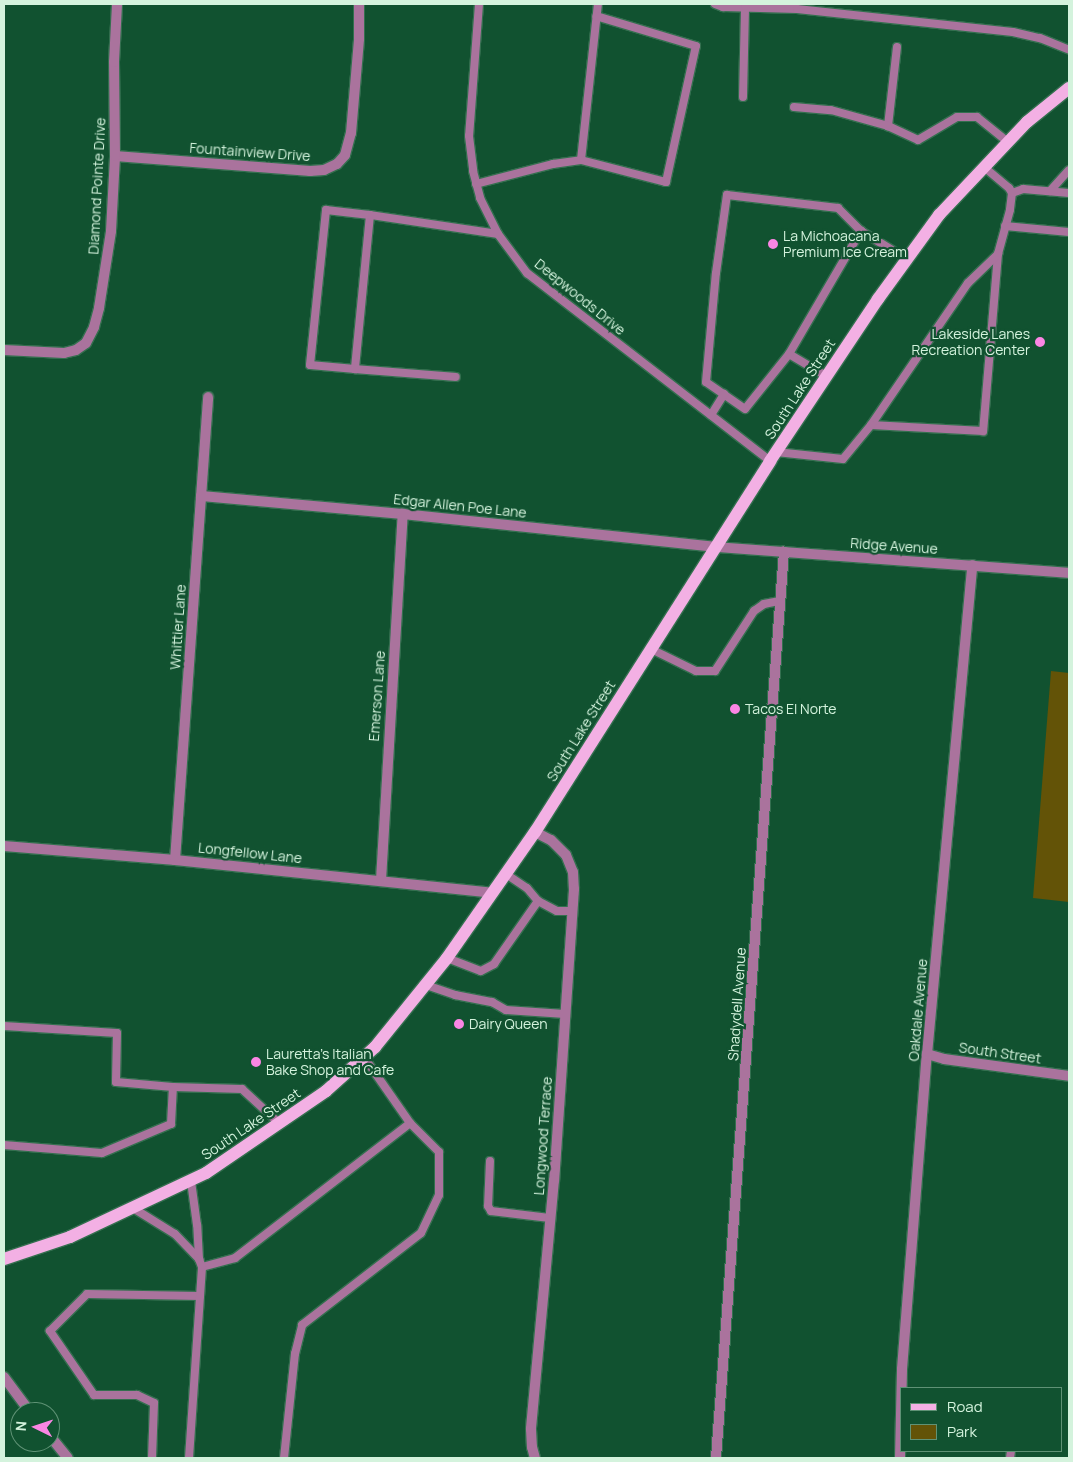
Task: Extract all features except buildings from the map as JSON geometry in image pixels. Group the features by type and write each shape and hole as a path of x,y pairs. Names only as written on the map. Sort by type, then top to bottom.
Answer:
{"main road":[{"name":"South Lake Street","path":"4,1259 70,1237 206,1173 326,1091 375,1047 447,958 535,832 773,457 826,376 907,259 939,215 984,167 1027,122 1069,88"}],"street":[{"name":"Diamond Pointe Drive","path":"4,350 64,353 76,350 86,343 94,327 99,308 111,231 115,156 114,62 117,4"},
{"name":"Fountainview Drive","path":"115,156 310,171 324,170 337,164 345,155 352,133 359,39 359,4"},
{"name":"Whittier Lane","path":"175,860 208,396"},
{"name":"Edgar Allen Poe Lane","path":"201,496 403,514 716,547"},
{"name":"Emerson Lane","path":"381,880 403,514"},
{"name":"Ridge Avenue","path":"716,547 1069,573"},
{"name":"Shadydell Avenue","path":"716,1458 784,552"},
{"name":"Oakdale Avenue","path":"902,1387 928,1054 972,565"},
{"name":"Longwood Terrace","path":"535,832 552,840 566,855 573,872 572,911 550,1218 531,1429 535,1458"},
{"name":"Longfellow Lane","path":"4,846 175,860 492,893"},
{"name":"South Street","path":"928,1054 944,1059 1069,1076"},
{"path":"4,1377 23,1402"}],"lane":[{"name":"Deepwoods Drive","path":"480,4 469,136 472,171 480,198 498,234 527,273 711,415 773,457"},
{"path":"581,160 598,4"},
{"path":"714,4 723,7 798,6 1013,32 1040,38 1069,50"},
{"path":"743,97 745,7"},
{"path":"476,184 554,164 581,160 666,182 696,46 596,16"},
{"path":"888,126 897,47"},
{"path":"794,107 831,110 888,126 918,140 957,117 977,118 1008,142"},
{"path":"871,425 983,431 998,254 1010,210 1012,194 1009,188 984,167"},
{"path":"1050,192 1069,170"},
{"path":"1012,194 1023,189 1069,192"},
{"path":"861,230 789,354 745,409 706,382 716,273 726,195 838,208 861,230 907,259"},
{"path":"456,377 310,365 326,210 498,234"},
{"path":"355,369 370,215"},
{"path":"1005,226 1069,232"},
{"path":"773,457 843,459 871,425 968,282 998,254"},
{"path":"789,354 826,376"},
{"path":"711,415 724,394"},
{"path":"651,649 696,671 715,671 754,610 764,604 780,601"},
{"path":"506,874 527,888 538,901 557,910 572,911"},
{"path":"447,958 481,971 494,964 538,901"},
{"path":"426,985 455,995 492,1002 506,1010 565,1014"},
{"path":"4,1026 117,1032 116,1082 173,1087 242,1089 279,1123"},
{"path":"284,1458 295,1354 302,1325 421,1233 439,1195 439,1152 410,1123 364,1057"},
{"path":"4,1145 102,1153 171,1124 173,1087"},
{"path":"202,1267 235,1258 410,1123"},
{"path":"490,1161 488,1206 491,1212 550,1218"},
{"path":"188,1458 202,1267 199,1259 191,1181"},
{"path":"133,1208 175,1234 199,1259"},
{"path":"152,1458 154,1403 137,1395 94,1395 50,1331 87,1294 200,1296"}],"green space":[{"path":"1051,671 1069,673 1069,902 1033,898"}],"place":[{"name":"La Michoacana Premium Ice Cream","path":"773,244"},
{"name":"Lakeside Lanes Recreation Center","path":"1040,342"},
{"name":"Tacos El Norte","path":"735,709"},
{"name":"Dairy Queen","path":"459,1024"},
{"name":"Lauretta's Italian Bake Shop and Cafe","path":"256,1062"}]}
